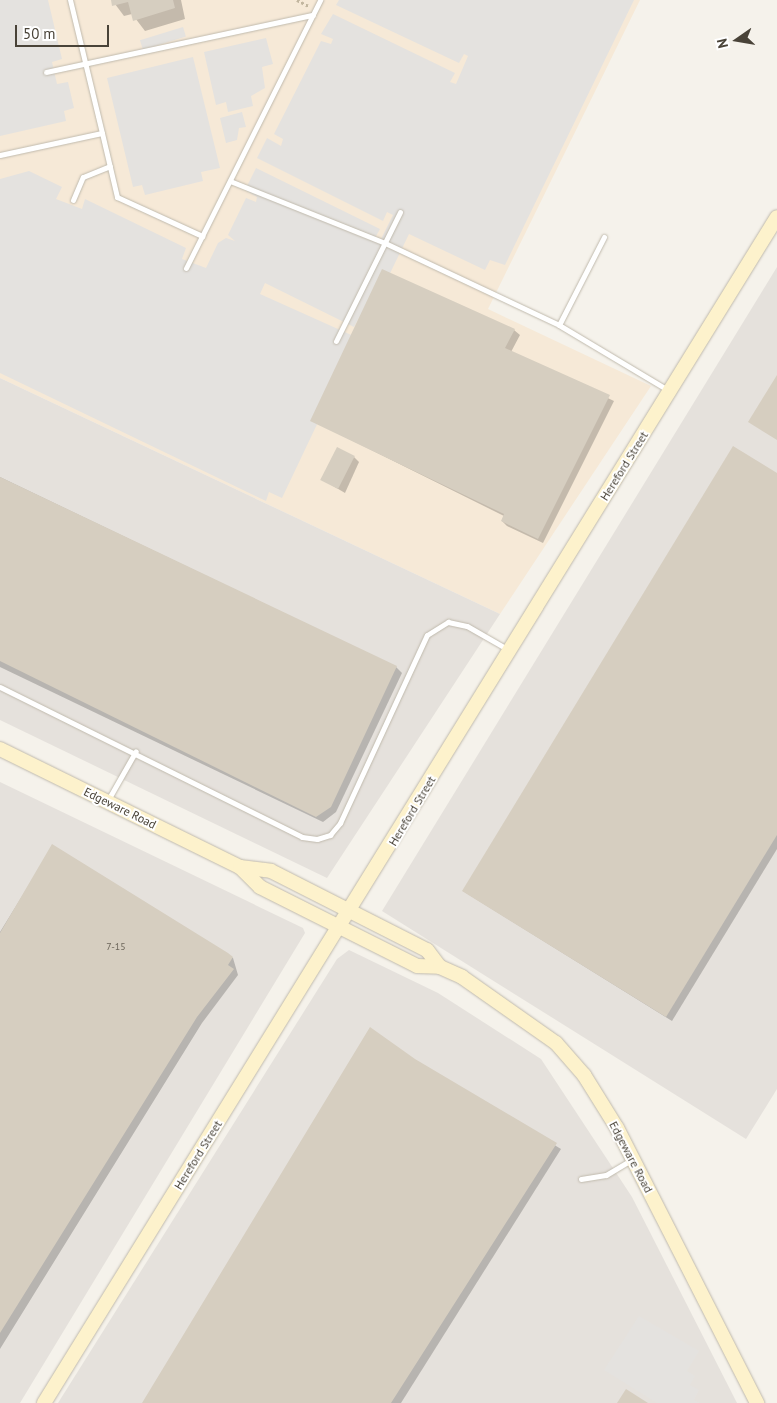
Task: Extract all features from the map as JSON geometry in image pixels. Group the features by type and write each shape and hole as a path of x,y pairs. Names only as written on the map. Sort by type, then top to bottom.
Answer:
{"street":[{"name":"Hereford Street","path":"44,1403 777,217"},
{"name":"Edgeware Road","path":"0,750 240,867 271,871 427,950 440,967"},
{"name":"Edgeware Road","path":"240,867 260,887 418,966 440,967 486,990 556,1043 584,1075 633,1160 757,1403"}],"lane":[{"path":"70,0 83,66 102,133 117,197 202,236"},
{"path":"186,268 320,0"},
{"path":"46,72 83,66 313,15"},
{"path":"0,155 102,133"},
{"path":"73,200 82,177 110,166"},
{"path":"230,181 385,243 559,325 671,391"},
{"path":"336,341 400,212"},
{"path":"559,325 604,237"},
{"path":"0,687 136,751 302,837 316,839 330,835 340,822 428,635 448,622 467,626 510,650"},
{"path":"107,802 136,751"},
{"path":"581,1179 606,1175 633,1160"}],"path":[{"path":"297,0 316,9"}],"shaded area":[{"path":"0,0 640,0 488,309 651,386 500,614 0,378"},
{"path":"0,0 48,0 62,59 52,62 57,84 68,82 74,108 64,111 66,121 0,136"},
{"path":"339,0 634,0 505,265 490,260 485,270 409,234 367,321 359,318 354,327 265,283 260,294 358,338 282,498 269,492 266,501 0,373 0,179 29,171 62,187 56,199 82,209 85,199 186,248 182,259 206,268 218,243 226,238 235,241 228,235 246,198 256,202 257,197 245,190 256,168 380,229 375,238 380,241 393,215 387,212 383,221 257,158 267,138 281,146 283,139 274,134 321,41 331,44 333,39 321,34 333,14 455,73 450,82 456,84 468,56 464,54 459,63 336,5"},
{"path":"183,27 186,37 143,50 140,40"},
{"path":"266,38 273,64 262,67 265,88 251,96 253,106 228,112 226,102 216,105 204,52"},
{"path":"193,57 220,168 201,172 203,181 145,195 142,185 133,187 107,78"},
{"path":"242,112 246,127 239,128 237,140 226,143 220,118"},
{"path":"777,267 777,1089 746,1139 382,911"},
{"path":"0,378 500,614 327,878 0,720"},
{"path":"0,782 303,928 305,933 20,1403 0,1403"},
{"path":"349,950 438,993 541,1059 632,1197 737,1403 58,1403 337,959"},
{"path":"639,1316 699,1351 687,1371 695,1376 690,1385 699,1390 694,1400 700,1403 657,1403 604,1370"}],"building":[{"path":"111,0 173,0 175,8 133,21 128,2 112,6"},
{"path":"382,269 515,329 505,348 610,395 538,539 501,521 504,514 310,421"},
{"path":"777,375 777,440 748,422"},
{"path":"733,446 777,473 777,835 666,1017 462,891"},
{"path":"337,447 355,456 338,489 320,480"},
{"path":"0,477 397,666 331,807 316,817 0,661"},
{"path":"52,844 228,953 233,957 228,965 234,969 197,1017 0,1333 0,933"},
{"path":"370,1027 415,1059 557,1143 391,1403 142,1403"},
{"path":"626,1389 648,1403 617,1403"}]}
